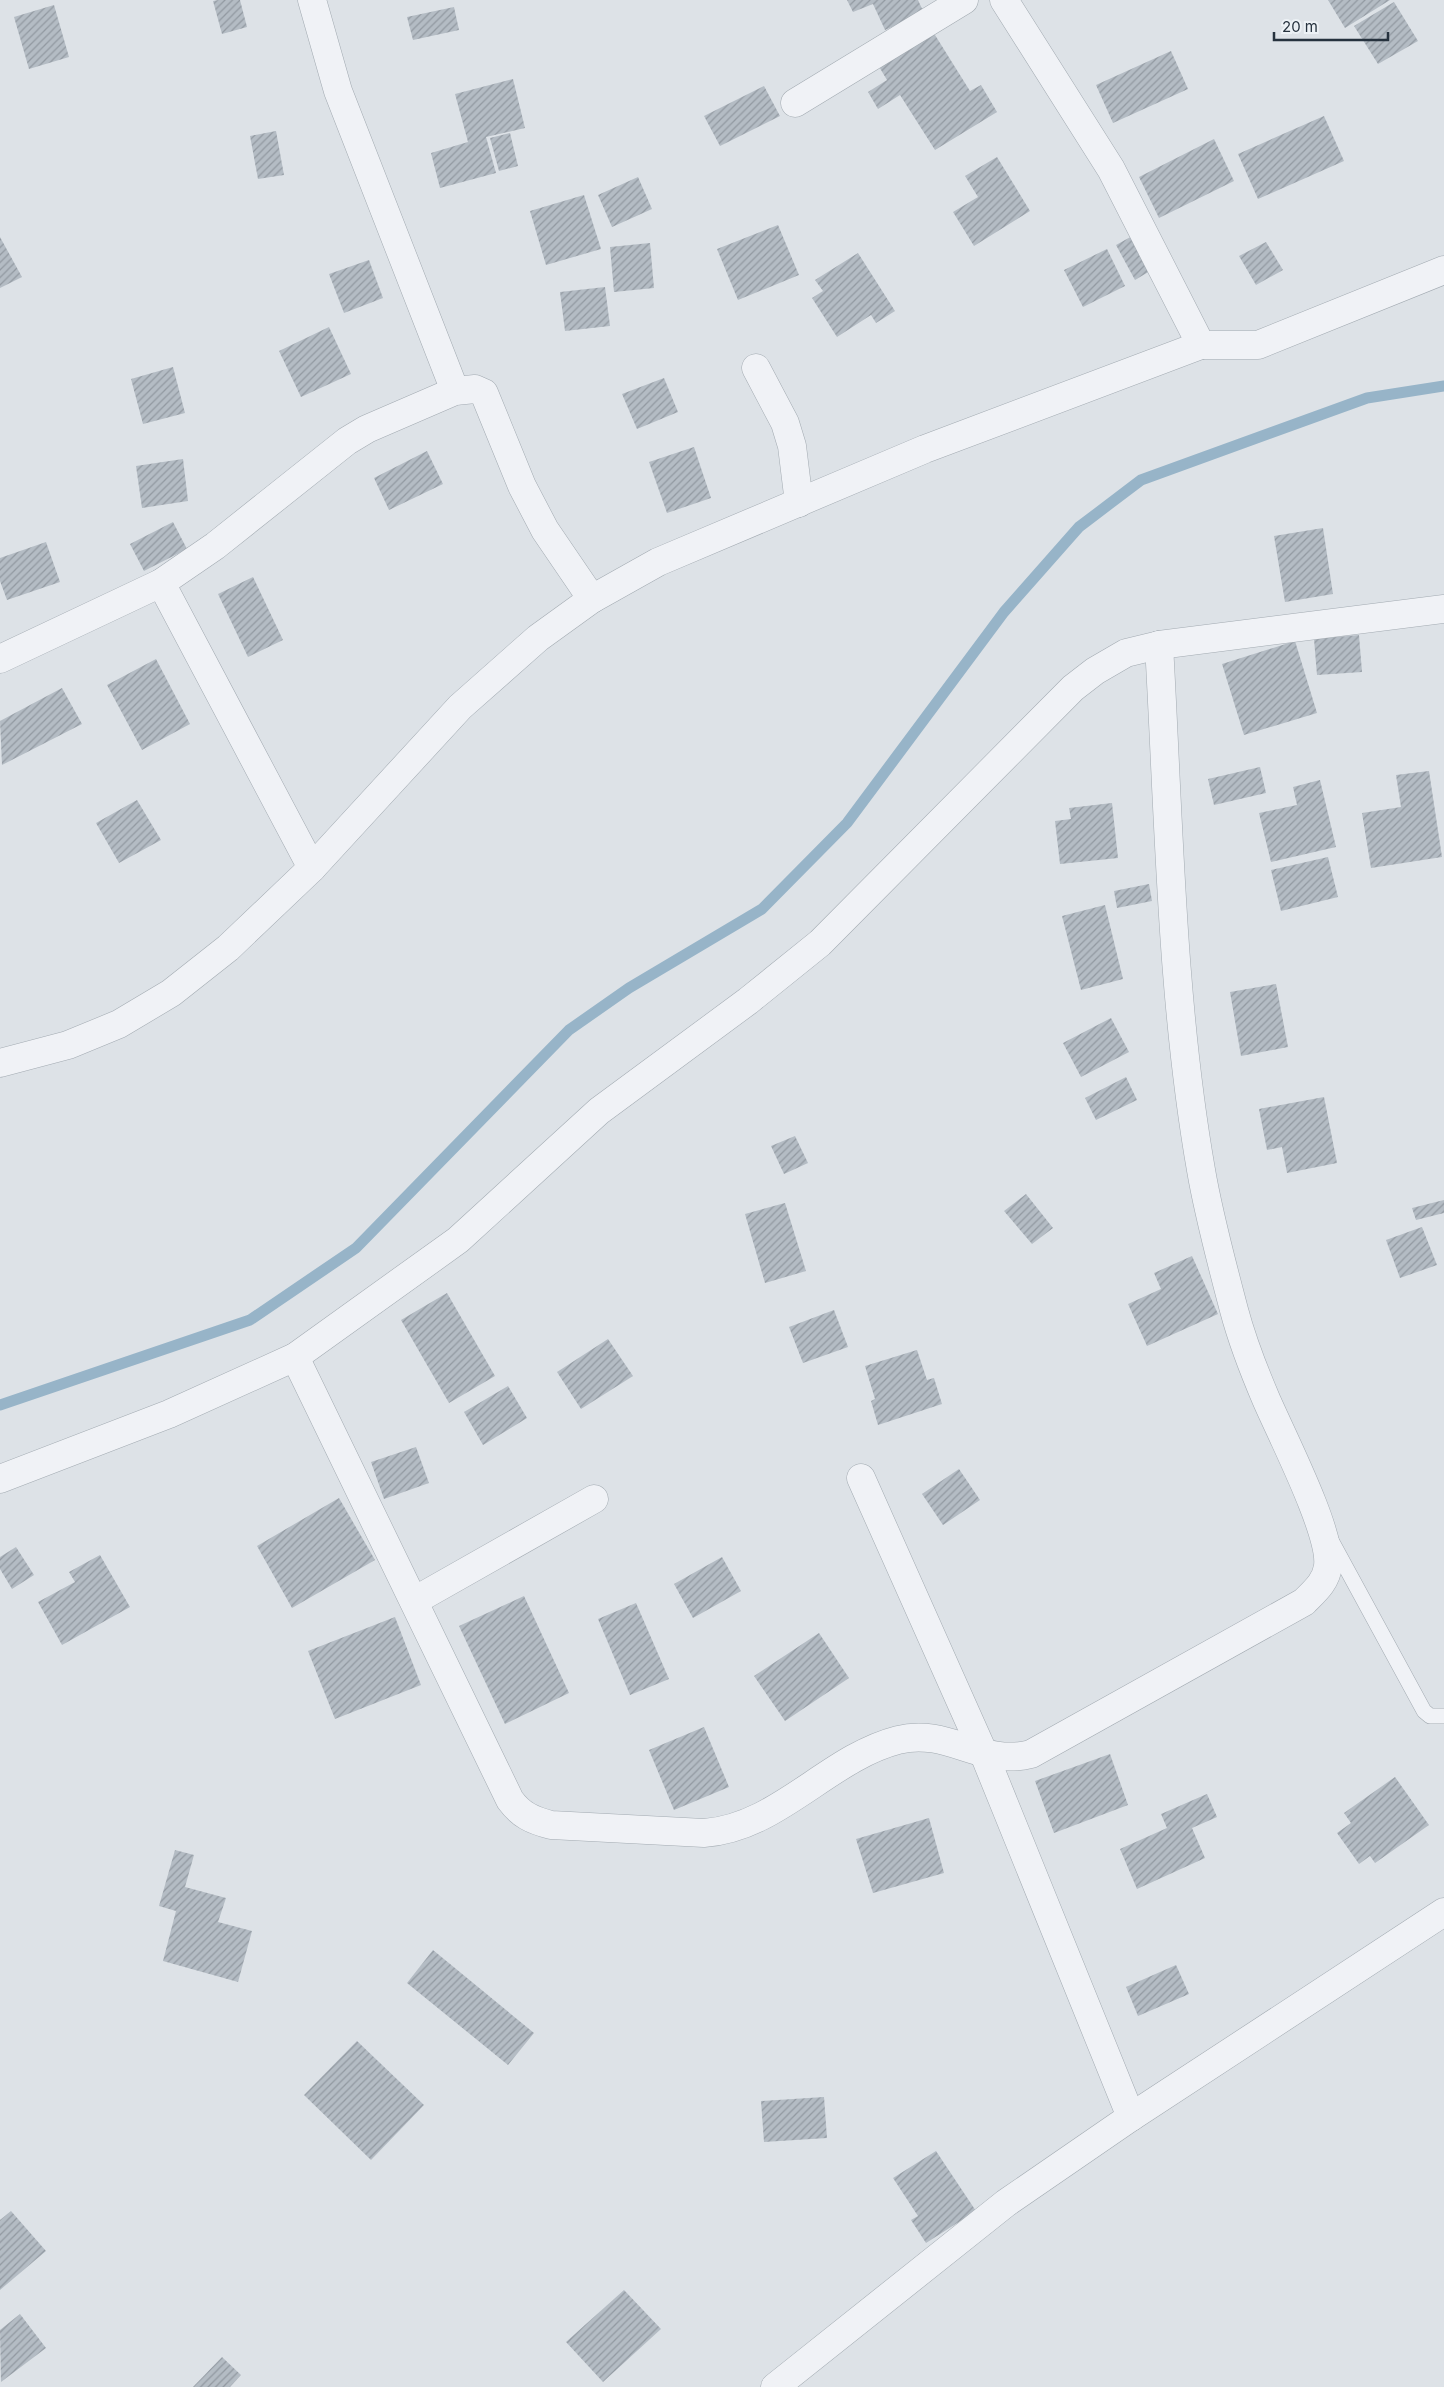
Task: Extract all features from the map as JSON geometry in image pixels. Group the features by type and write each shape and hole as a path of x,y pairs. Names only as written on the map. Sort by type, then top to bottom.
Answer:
{"street":[{"path":"312,0 338,91 455,391"},
{"path":"795,103 964,0"},
{"path":"1004,0 1111,169 1202,345"},
{"path":"0,1064 68,1045 119,1024 171,993 228,948 312,868 460,707 538,638 592,599 658,562 925,449 1202,345 1258,345 1444,270"},
{"path":"756,368 785,423 792,446 798,503"},
{"path":"0,659 161,583 216,546 347,441 367,429 455,391 475,389 484,394 522,486 545,530 592,599"},
{"path":"161,583 312,868"},
{"path":"0,1479 169,1414 295,1357 458,1240 599,1111 748,1001 820,943 1073,688 1095,671 1126,653 1158,645 1444,609"},
{"path":"295,1357 510,1800 519,1812 532,1820 551,1825 704,1833 721,1832 749,1824 872,1748 899,1740 925,1737 948,1740 984,1754 1004,1758 1031,1754 1304,1602 1319,1588 1326,1575 1329,1563 1316,1512 1264,1396 1236,1316 1218,1250 1201,1170 1178,983 1158,645"},
{"path":"861,1478 984,1754 1131,2117"},
{"path":"414,1601 594,1500"},
{"path":"775,2387 1006,2203 1131,2117 1444,1912"}],"lane":[{"path":"1316,1512 1424,1711 1430,1716 1444,1716"}],"building":[{"path":"240,0 247,27 222,34 213,1"},
{"path":"847,0 918,0 924,13 885,30 873,4 853,12"},
{"path":"1328,0 1390,0 1345,28"},
{"path":"1394,2 1418,41 1378,64 1354,26"},
{"path":"54,5 69,57 29,69 14,17"},
{"path":"454,7 459,30 413,40 407,17"},
{"path":"930,27 970,91 981,85 997,112 935,150 900,95 878,109 868,92 887,80 875,60"},
{"path":"1171,51 1188,89 1113,123 1096,85"},
{"path":"513,79 525,128 486,137 496,173 440,188 431,153 468,142 455,94"},
{"path":"764,86 780,116 720,146 704,116"},
{"path":"1324,116 1344,161 1258,199 1238,154"},
{"path":"276,131 284,175 258,179 250,136"},
{"path":"510,133 518,166 499,171 490,138"},
{"path":"1214,139 1234,181 1159,218 1139,177"},
{"path":"997,157 1030,211 974,246 953,212 978,197 965,176"},
{"path":"638,177 652,209 612,227 598,195"},
{"path":"584,195 601,249 546,265 530,211"},
{"path":"778,225 799,275 738,300 717,249"},
{"path":"1136,234 1155,268 1135,280 1116,245"},
{"path":"0,237 22,277 0,288"},
{"path":"1266,242 1283,270 1256,285 1239,256"},
{"path":"650,243 654,288 614,292 610,247"},
{"path":"1107,249 1125,286 1083,307 1064,270"},
{"path":"858,253 895,311 876,323 871,315 837,337 812,298 823,291 815,280"},
{"path":"369,260 383,298 344,313 329,274"},
{"path":"605,287 610,326 565,331 560,292"},
{"path":"329,327 351,374 301,397 279,351"},
{"path":"173,367 185,413 143,424 131,379"},
{"path":"664,378 678,412 637,429 622,394"},
{"path":"694,447 711,498 667,513 649,462"},
{"path":"427,451 443,484 389,510 374,478"},
{"path":"183,459 188,501 142,508 136,466"},
{"path":"173,522 187,549 144,571 130,544"},
{"path":"1323,528 1333,594 1285,602 1274,536"},
{"path":"46,542 60,582 7,600 0,581 0,558"},
{"path":"253,577 283,640 248,657 218,594"},
{"path":"1359,635 1362,672 1317,675 1314,639"},
{"path":"1295,641 1317,713 1244,735 1222,664"},
{"path":"156,659 190,724 142,750 107,685"},
{"path":"62,688 82,724 2,765 0,721"},
{"path":"1260,767 1266,793 1214,805 1208,779"},
{"path":"1429,771 1442,857 1371,868 1362,813 1401,807 1396,775"},
{"path":"1320,780 1336,847 1271,862 1259,813 1297,805 1293,787"},
{"path":"137,800 161,840 119,863 96,823"},
{"path":"1112,803 1118,858 1060,864 1055,821 1071,819 1069,808"},
{"path":"1328,857 1338,897 1281,911 1271,870"},
{"path":"1149,884 1152,901 1117,908 1114,891"},
{"path":"1105,905 1123,979 1081,990 1062,916"},
{"path":"1276,984 1288,1047 1241,1056 1230,992"},
{"path":"1111,1018 1129,1052 1081,1077 1063,1043"},
{"path":"1126,1077 1137,1100 1096,1120 1085,1098"},
{"path":"1324,1097 1337,1163 1287,1173 1282,1147 1267,1150 1259,1109"},
{"path":"795,1136 808,1163 784,1174 771,1146"},
{"path":"1026,1194 1053,1228 1032,1244 1004,1211"},
{"path":"1444,1200 1444,1213 1416,1220 1412,1208"},
{"path":"785,1203 806,1271 765,1283 745,1214"},
{"path":"1422,1227 1437,1265 1400,1278 1386,1240"},
{"path":"1192,1256 1218,1314 1147,1346 1128,1304 1161,1289 1154,1273"},
{"path":"447,1293 495,1376 449,1403 401,1320"},
{"path":"834,1310 848,1347 803,1363 789,1327"},
{"path":"608,1339 633,1376 581,1409 557,1372"},
{"path":"917,1350 927,1380 934,1378 942,1404 878,1425 871,1401 875,1399 865,1366"},
{"path":"508,1386 527,1418 483,1445 464,1412"},
{"path":"416,1447 429,1483 384,1499 371,1462"},
{"path":"959,1469 980,1500 943,1525 922,1494"},
{"path":"339,1498 375,1560 292,1608 257,1546"},
{"path":"16,1547 34,1575 12,1589 0,1569 0,1557"},
{"path":"100,1555 130,1607 62,1645 38,1602 75,1582 69,1572"},
{"path":"722,1557 741,1591 693,1618 674,1584"},
{"path":"524,1596 569,1693 505,1724 459,1626"},
{"path":"636,1603 669,1679 630,1695 598,1619"},
{"path":"395,1617 421,1685 335,1719 308,1651"},
{"path":"819,1633 849,1678 785,1721 754,1676"},
{"path":"704,1727 729,1787 674,1810 649,1750"},
{"path":"1110,1754 1128,1805 1054,1833 1035,1781"},
{"path":"1395,1777 1429,1825 1375,1863 1370,1856 1359,1864 1337,1833 1351,1823 1344,1813"},
{"path":"1207,1794 1217,1817 1192,1828 1205,1858 1137,1889 1120,1849 1167,1828 1161,1814"},
{"path":"929,1818 944,1873 873,1893 856,1839"},
{"path":"175,1850 194,1855 185,1887 226,1898 218,1922 252,1931 238,1982 163,1961 176,1911 159,1906"},
{"path":"433,1950 534,2033 508,2065 407,1983"},
{"path":"1176,1965 1189,1994 1138,2016 1126,1987"},
{"path":"357,2041 424,2105 371,2160 304,2095"},
{"path":"824,2097 827,2138 764,2142 761,2101"},
{"path":"936,2151 976,2211 926,2243 911,2220 918,2216 893,2178"},
{"path":"11,2211 46,2251 0,2290 0,2220"},
{"path":"624,2290 661,2329 603,2382 566,2342"},
{"path":"20,2314 46,2348 1,2382 0,2330"},
{"path":"222,2357 241,2375 230,2387 193,2387"}],"waterway":[{"path":"0,1405 250,1320 356,1248 569,1030 629,988 762,909 847,823 1004,612 1079,527 1141,480 1367,398 1444,386"}]}
